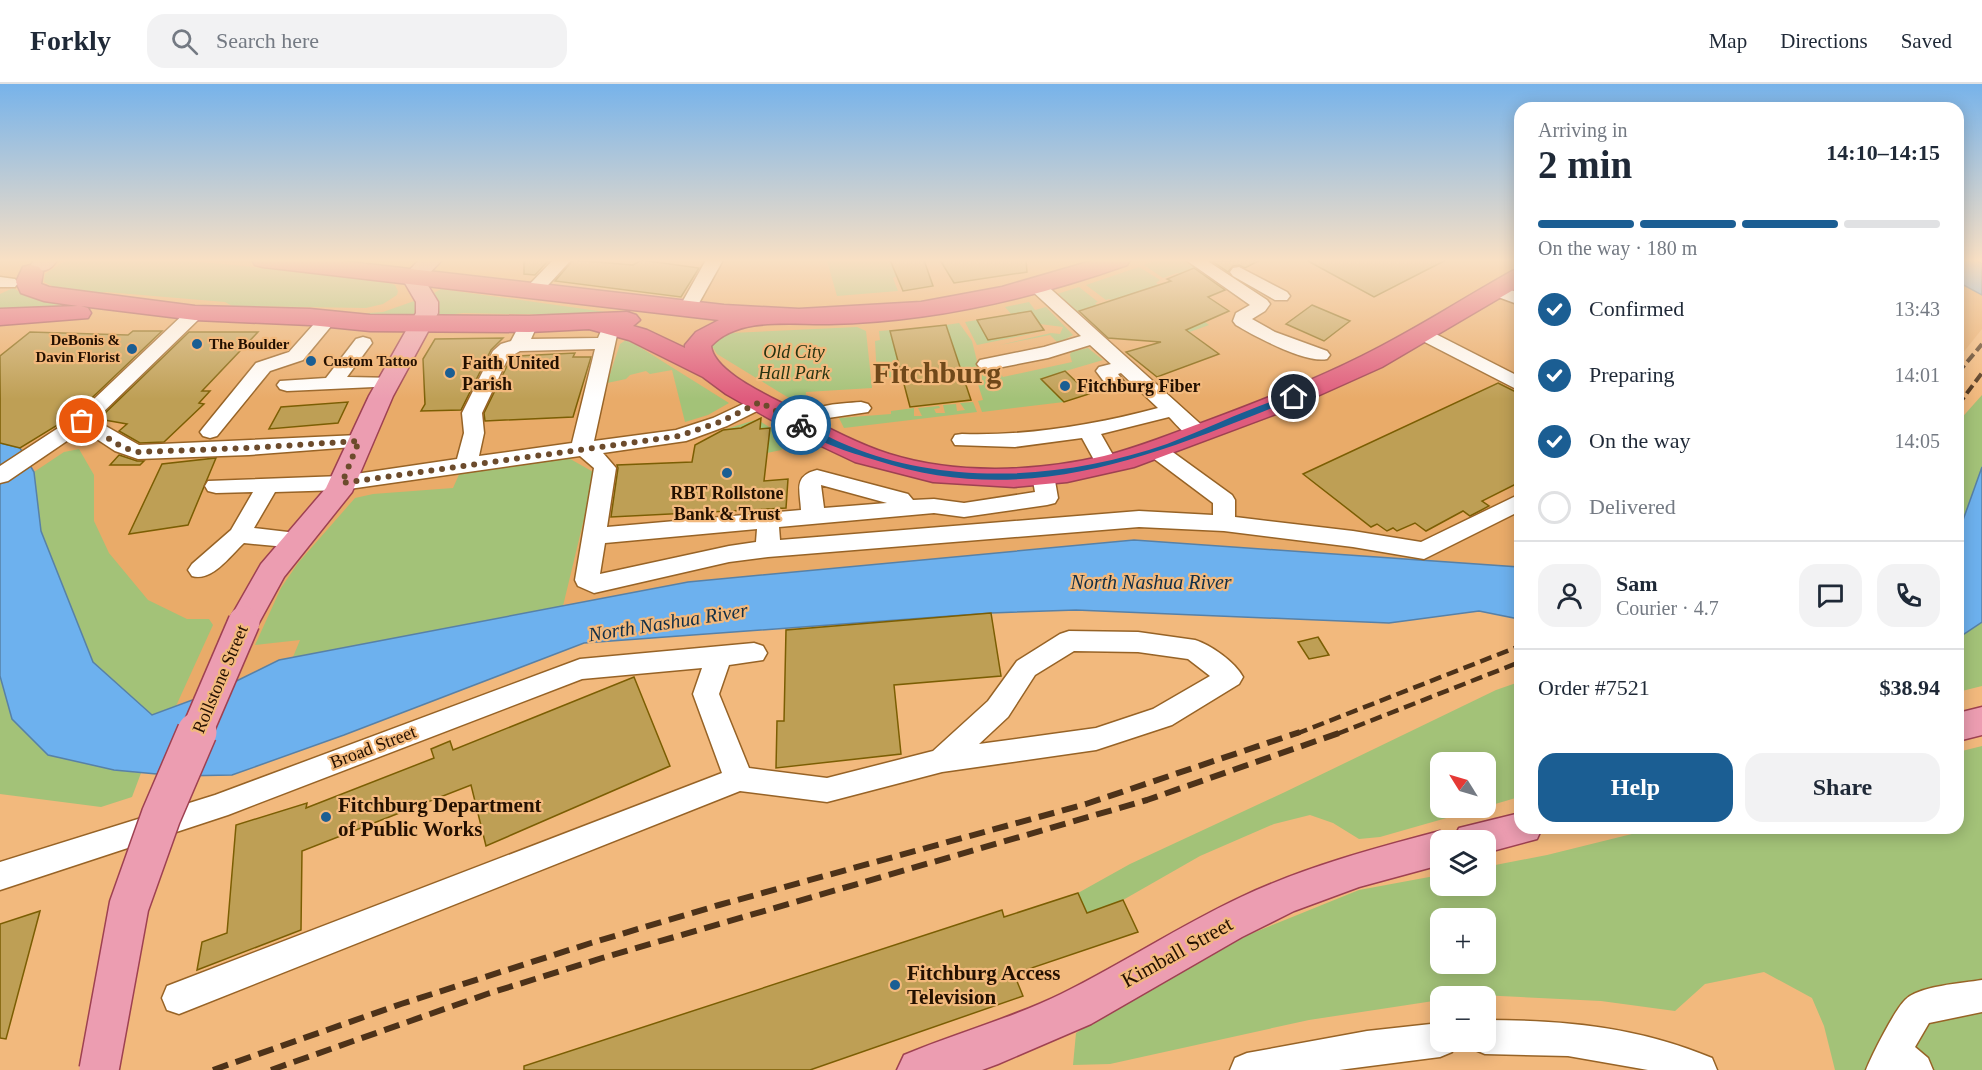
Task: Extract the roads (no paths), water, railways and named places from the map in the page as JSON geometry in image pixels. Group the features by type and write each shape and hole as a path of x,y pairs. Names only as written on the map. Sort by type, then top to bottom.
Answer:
{"highway":[{"path":"135,306 195,313 421,324 524,335 581,322 757,316 821,317 931,306"},
{"path":"319,318 390,306"},
{"path":"624,306 640,310 657,320 680,347 710,371"},
{"path":"664,306 757,316"},
{"path":"581,322 638,335 710,371 760,402 846,448 901,466 963,475 1043,475 1107,464 1156,450 1199,434 1315,388 1373,361 1422,333 1477,306"},
{"path":"0,317 165,310"},
{"path":"710,371 697,351 703,338 725,326 757,316"}],"main road":[{"path":"421,324 427,313 427,306"},
{"name":"Rollstone Street","path":"99,1070 129,906 161,816 244,621 267,579 328,505 342,483 359,441 388,382 421,324"},
{"path":"1964,726 1982,721"},
{"path":"1496,834 1514,830"},
{"name":"Kimball Street","path":"919,1070 1038,1027 1078,1008 1243,915 1281,898 1378,864 1430,851"}],"street":[{"path":"1059,306 1093,338 1119,374 1173,410 1199,434"},
{"path":"1260,306 1240,319 1268,336 1320,356"},
{"path":"0,476 82,421 195,313"},
{"path":"210,432 263,367 296,356 319,318"},
{"path":"1422,333 1514,382"},
{"path":"466,464 474,434 472,413 500,355 524,335 607,339 583,448"},
{"path":"987,364 1048,352 1093,338"},
{"path":"332,384 363,343"},
{"path":"287,385 388,382"},
{"path":"216,486 342,483 679,436 720,422 760,402"},
{"path":"801,425 823,412 861,408"},
{"path":"962,440 1007,442 1088,430 1173,410"},
{"path":"82,421 112,443 138,452 359,441"},
{"path":"1088,430 1107,464"},
{"path":"583,448 605,468 587,580 594,584 729,554 768,549 1139,519 1224,523 1353,539 1424,551 1514,504"},
{"path":"1156,450 1224,500 1224,523"},
{"path":"595,536 934,506 964,510 1045,498 1048,496 1043,475"},
{"path":"813,516 810,483 817,477 900,499 907,508"},
{"path":"200,570 239,535 268,485"},
{"path":"768,520 768,549"},
{"path":"239,535 297,540"},
{"path":"179,998 739,779 827,790 942,760 1096,739 1162,717 1230,677 1195,650 1138,642 1069,641 1026,668 998,709 942,760"},
{"name":"Broad Street","path":"0,876 218,806 580,669 754,653"},
{"path":"719,656 706,694 739,779"},
{"path":"1898,1064 1917,1011 1927,1006 1982,996"},
{"path":"1496,1037 1598,1041 1669,1057 1700,1070"},
{"path":"1247,1070 1325,1055 1406,1042 1430,1041"}],"water":[{"name":"North Nashua River","path":"0,443 20,448 34,472 41,531 93,662 152,715 214,692 279,660 688,582 1134,540 1514,567 1514,618 1479,611 1389,623 1076,610 991,613 584,643 344,735 232,775 178,776 114,770 48,755 12,719 0,676"},
{"path":"1982,467 1982,622 1964,634 1964,517"}],"railway":[{"path":"1964,366 1982,344"},
{"path":"1964,397 1982,373"},
{"path":"1296,734 1514,648"},
{"path":"1337,734 1514,664"},
{"path":"213,1070 401,1004 591,943 719,905 1086,804 1300,732"},
{"path":"271,1070 487,994 602,958 1147,800 1342,732"}],"place":[{"name":"The Boulder","path":"197,344"},
{"name":"DeBonis & Davin Florist","path":"132,349"},
{"name":"Custom Tattoo","path":"311,361"},
{"name":"Faith United Parish","path":"450,373"},
{"name":"Fitchburg Fiber","path":"1065,386"},
{"name":"RBT Rollstone Bank & Trust","path":"727,473"},
{"name":"Fitchburg Department of Public Works","path":"326,817"},
{"name":"Fitchburg Access Television","path":"895,985"}],"district":[{"name":"Fitchburg","path":"937,373"}],"park label":[{"name":"Old City Hall Park","path":"794,362"}]}
